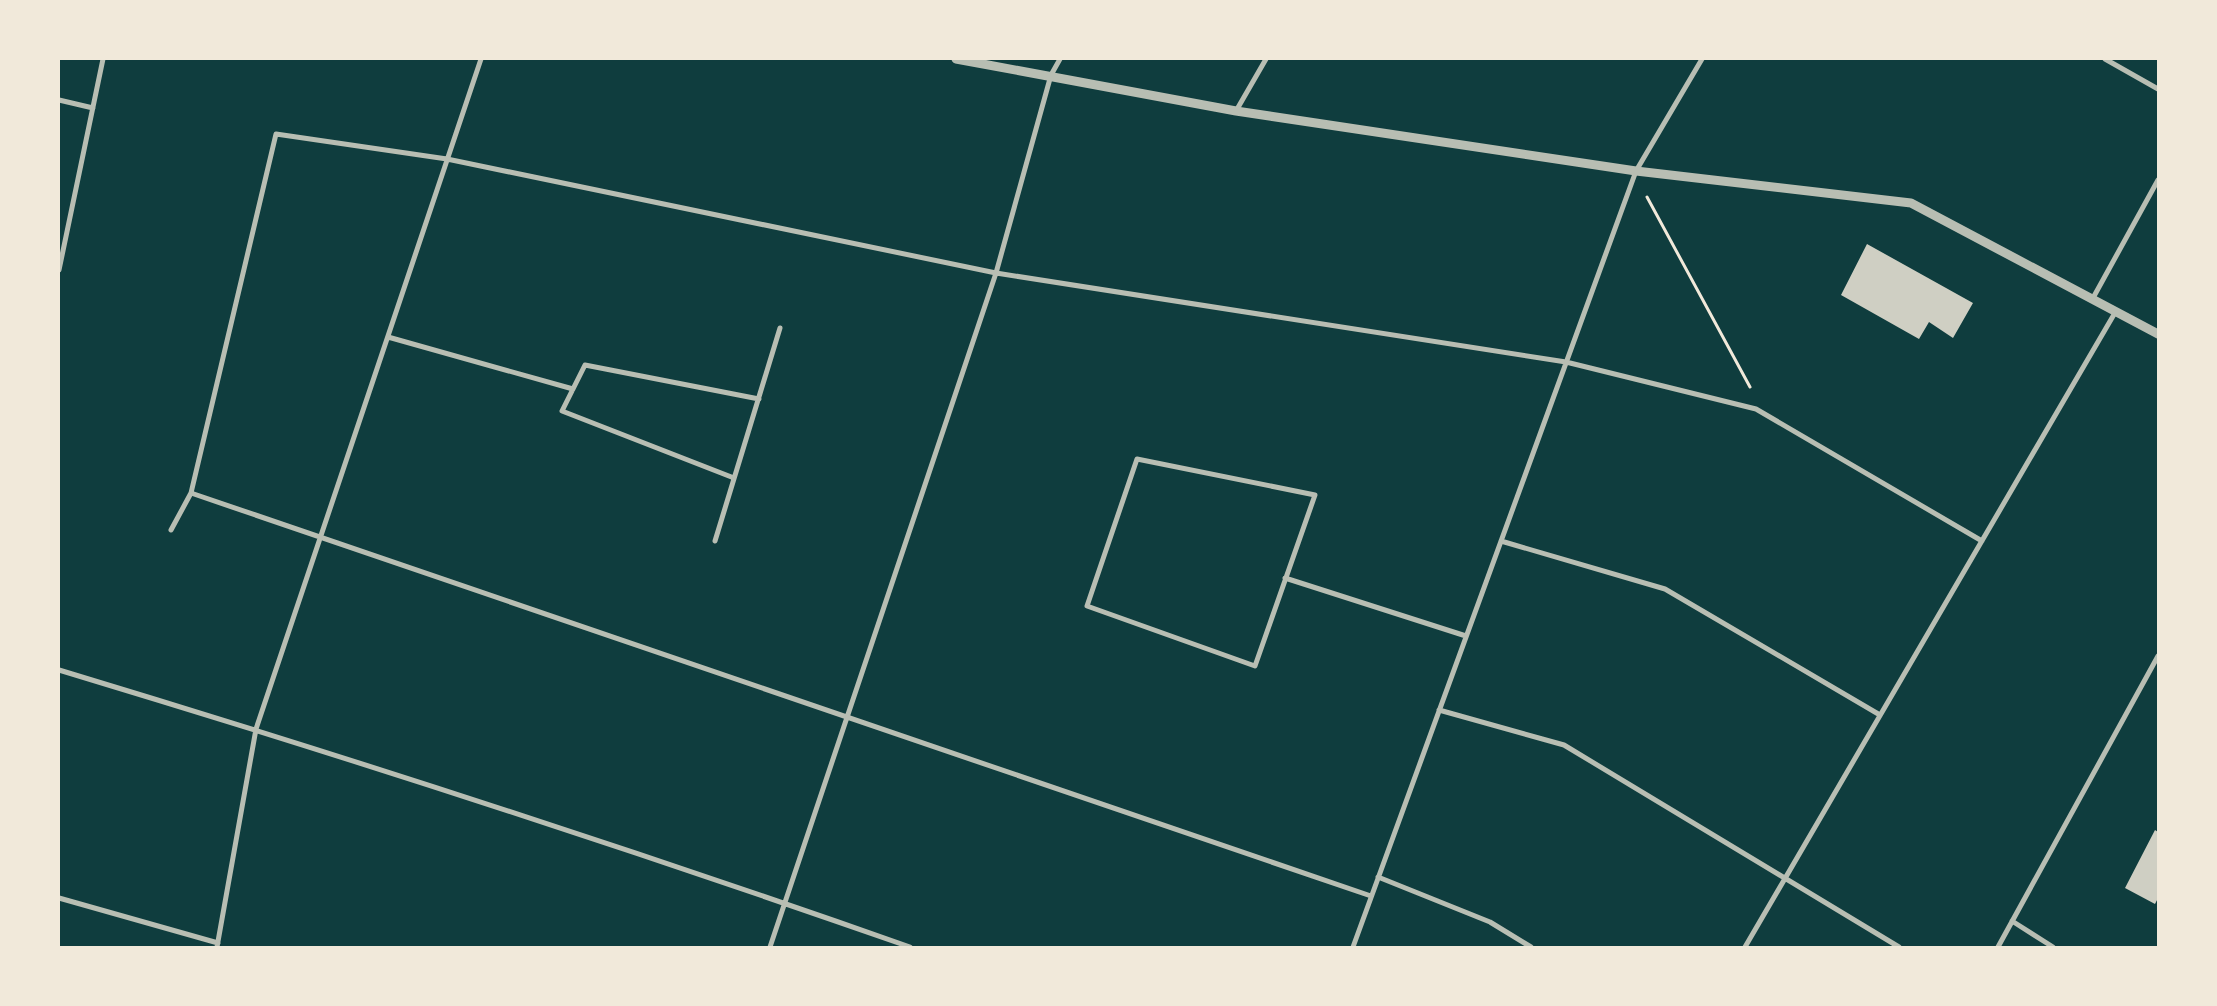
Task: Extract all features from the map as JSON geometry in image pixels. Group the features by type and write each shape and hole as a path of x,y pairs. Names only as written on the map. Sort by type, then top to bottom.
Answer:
{"street":[{"path":"59,270 61,245 103,59"},
{"path":"59,898 217,945 256,730 481,59"},
{"path":"956,59 1051,75 1236,111 1636,171 1911,203 2158,334"},
{"path":"770,947 996,273 1051,75 1060,59"},
{"path":"1236,111 1266,59"},
{"path":"1353,947 1631,182 1702,59"},
{"path":"2105,59 2158,89"},
{"path":"59,100 93,108"},
{"path":"171,530 191,493 276,134 447,159 996,273 1566,362 1756,409 1982,541"},
{"path":"2093,298 2158,180"},
{"path":"1745,947 2116,311"},
{"path":"715,541 780,328"},
{"path":"388,337 573,389"},
{"path":"734,478 562,411 585,365 759,398"},
{"path":"1137,459 1315,494 1286,578 1255,666 1087,606 1137,459"},
{"path":"191,493 1371,896"},
{"path":"1501,541 1666,589 1880,715"},
{"path":"1286,578 1466,636"},
{"path":"1998,947 2158,656"},
{"path":"59,670 256,730 784,903 910,947"},
{"path":"1439,710 1564,746 1899,947"},
{"path":"1378,877 1490,922 1531,947"},
{"path":"2012,921 2053,947"}],"path":[{"path":"1631,182 1640,183 1752,390"}],"building":[{"path":"1867,244 1973,303 1953,338 1929,322 1919,339 1841,295"},
{"path":"2155,830 2158,832 2158,898 2155,904 2125,888"}]}
